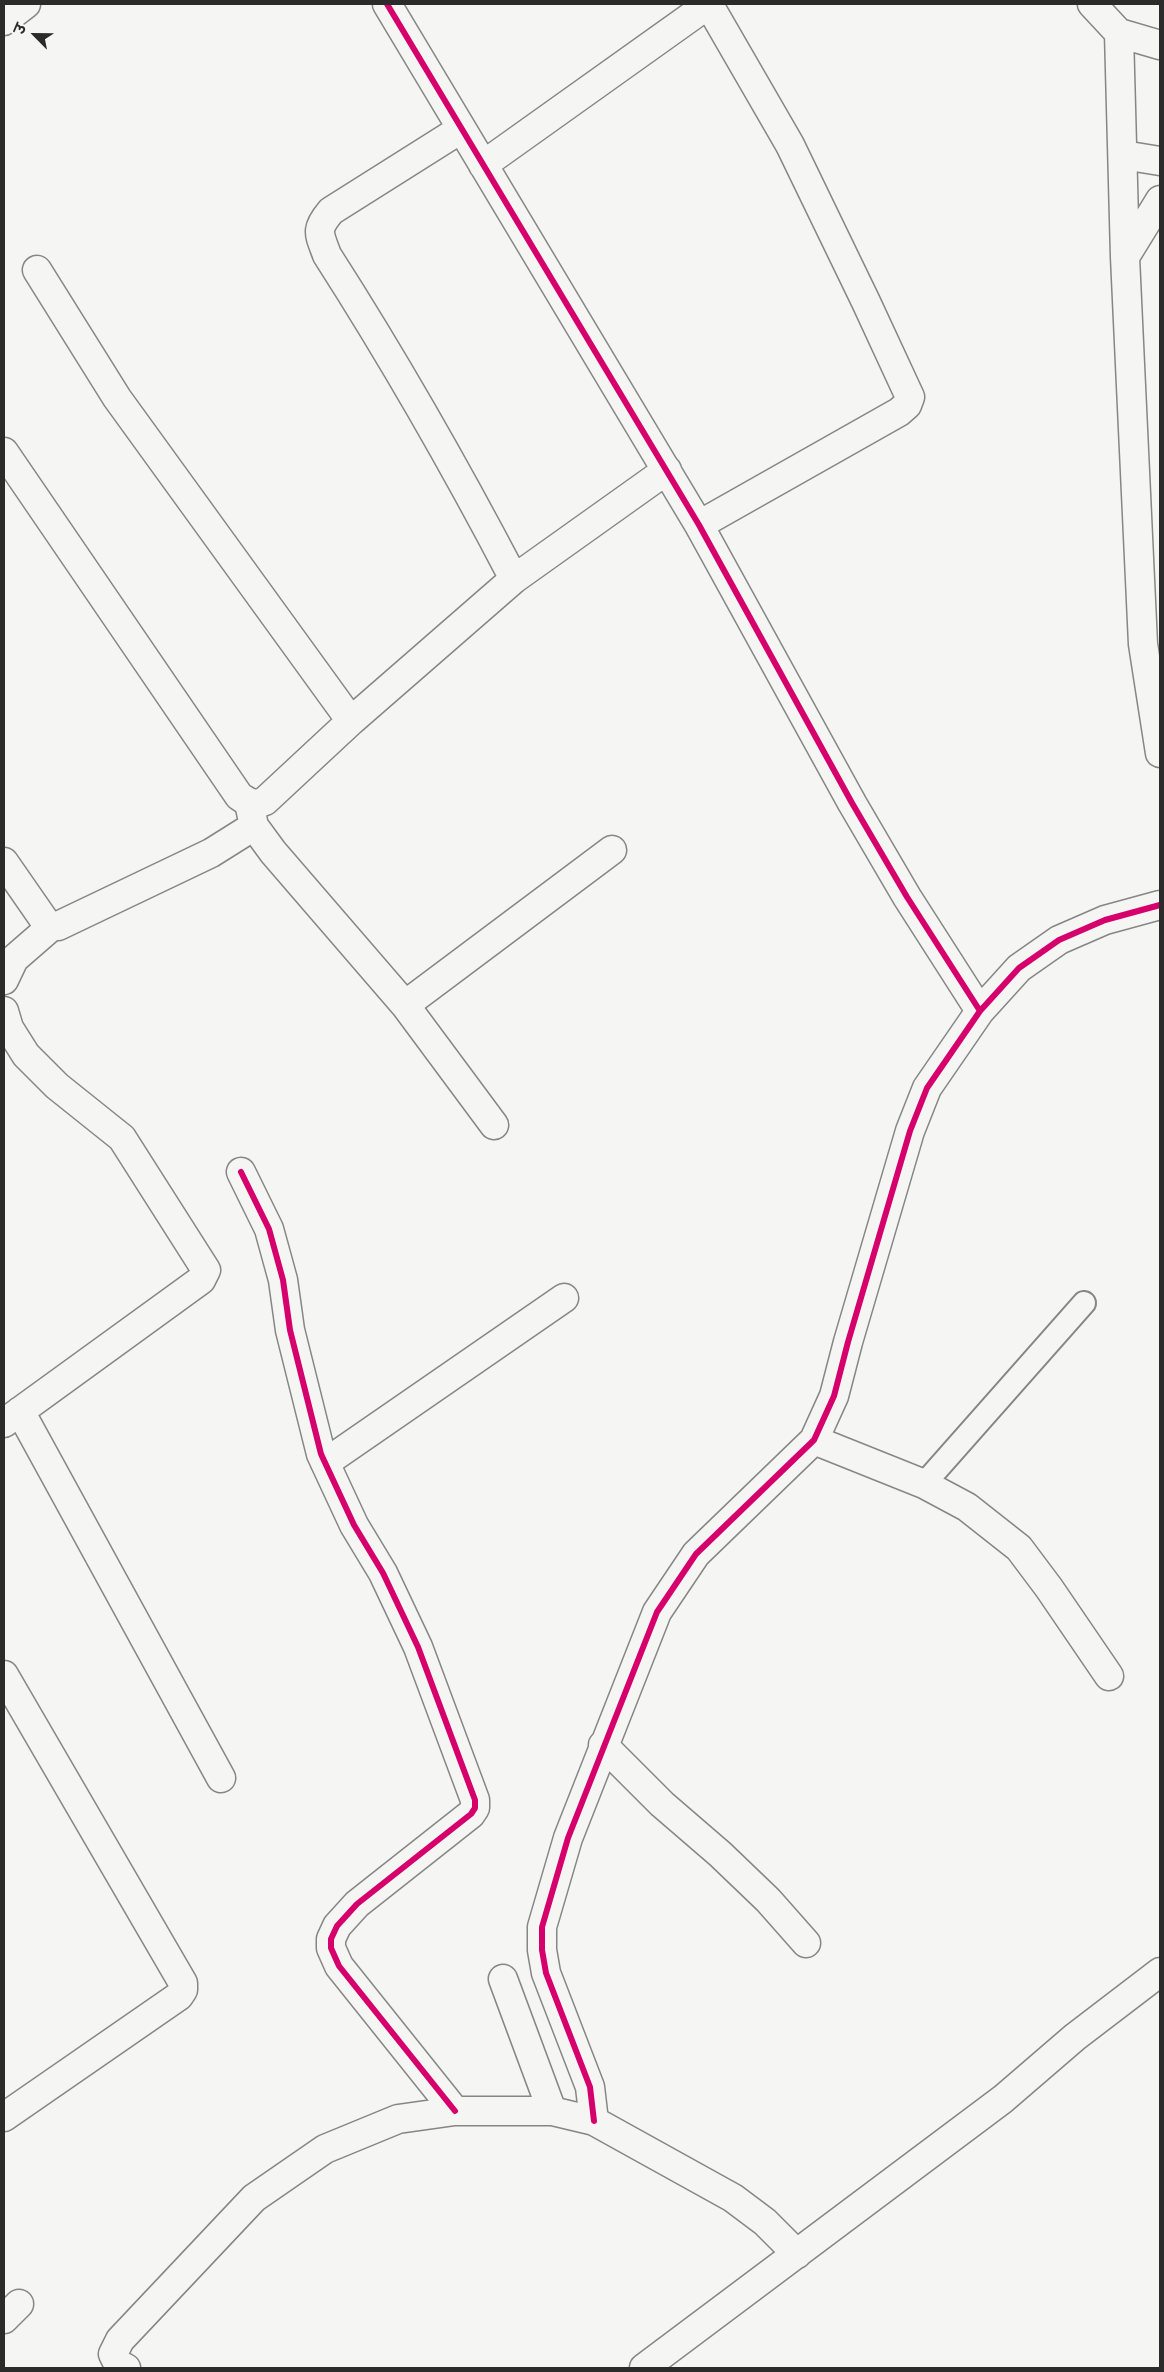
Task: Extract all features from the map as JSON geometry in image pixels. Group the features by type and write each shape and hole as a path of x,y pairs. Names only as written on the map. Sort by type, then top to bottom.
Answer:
{"street":[{"path":"4,21 26,4"},
{"path":"387,4 700,525 852,803 907,898 980,1011"},
{"path":"1092,4 1119,33 1160,45"},
{"path":"483,165 698,11 712,10 790,145 875,320 910,397 907,405 899,412 700,525"},
{"path":"1119,33 1125,257 1143,644 1160,753"},
{"path":"461,129 331,211 320,224 320,237 327,255 401,372 438,436 514,579"},
{"path":"1122,155 1160,161"},
{"path":"1125,257 1160,200"},
{"path":"37,270 117,398 351,721"},
{"path":"4,452 252,815 272,852 405,1005 494,1125"},
{"path":"4,862 47,924 58,926 211,854 252,815 258,804 265,801 351,721 514,579 666,470"},
{"path":"405,1005 612,850"},
{"path":"594,2120 590,2087 546,1973 542,1950 542,1928 568,1838 657,1612 696,1554 814,1440 834,1396 910,1131 927,1088 980,1011 1019,968 1059,940 1105,920 1160,905"},
{"path":"4,980 14,959 52,926"},
{"path":"4,1011 9,1028 26,1055 57,1086 122,1138 206,1270 202,1280 12,1417 221,1778"},
{"path":"241,1172 269,1229 283,1280 290,1330 301,1381 324,1463 354,1525 383,1573 418,1647 475,1800 475,1808 471,1814 357,1904 337,1926 331,1940 331,1948 339,1966 455,2111"},
{"path":"324,1463 564,1298"},
{"path":"814,1440 924,1484 967,1507 1019,1548 1049,1588 1109,1676"},
{"path":"4,1675 183,1983 183,1990 178,1996 4,2116"},
{"path":"603,1746 662,1804 720,1854 768,1900 806,1943"},
{"path":"644,2368 1003,2099 1075,2037 1160,1972"},
{"path":"503,1979 552,2112"},
{"path":"126,2368 118,2364 113,2354 120,2340 254,2198 325,2149 398,2120 455,2111 552,2112 594,2120 734,2198 765,2222 797,2254"}],"lane":[{"path":"924,1484 1084,1303"}],"cycle path":[{"path":"387,4 699,525 852,803 907,897 980,1011"},
{"path":"594,2121 590,2087 546,1973 542,1950 542,1927 568,1838 657,1612 696,1554 814,1440 834,1396 910,1131 927,1088 980,1011 1019,968 1059,940 1105,920 1160,905"},
{"path":"241,1172 269,1229 283,1280 290,1330 321,1454 354,1525 383,1573 418,1647 475,1800 475,1808 471,1814 357,1904 337,1926 331,1939 331,1948 339,1966 455,2111"}]}
